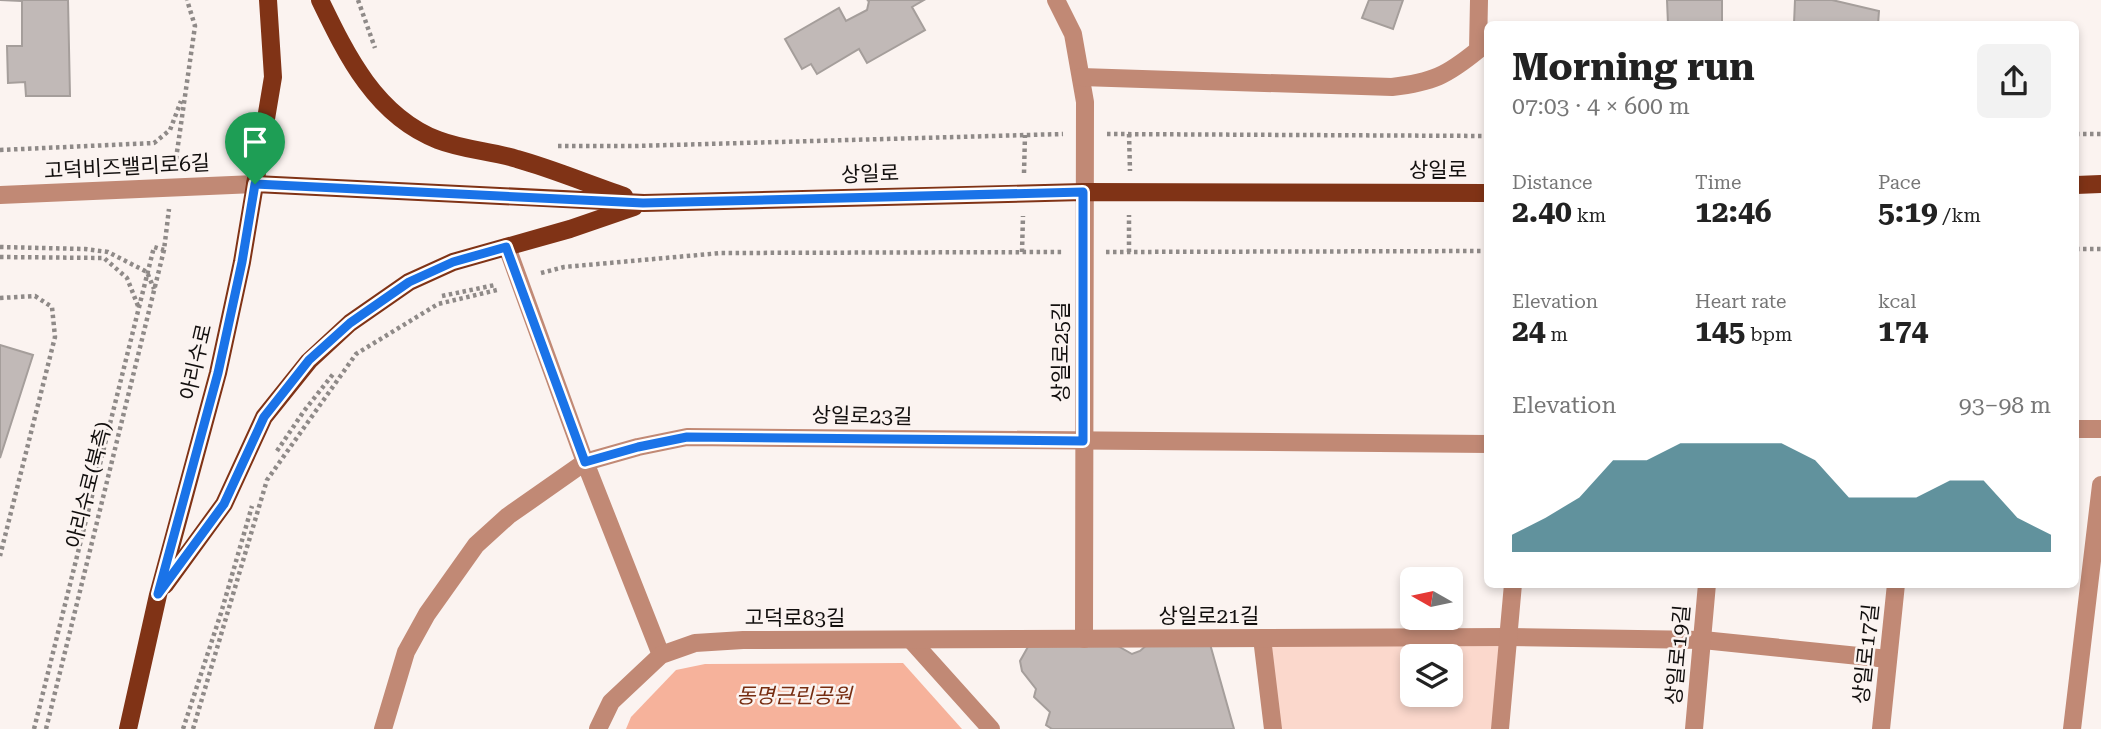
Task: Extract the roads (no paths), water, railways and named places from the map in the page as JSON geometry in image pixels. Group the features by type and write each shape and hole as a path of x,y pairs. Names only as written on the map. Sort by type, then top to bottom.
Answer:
{"main road":[{"name":"아리수로","path":"128,729 158,594 218,373 242,262 273,77 268,0"},
{"path":"320,0 360,77 388,108 414,130 474,151 516,158 643,203"},
{"name":"상일로","path":"255,184 643,203 1083,192 1484,193"},
{"path":"2079,185 2101,184"},
{"path":"158,594 224,504 264,417 309,360 350,323 409,282 453,262 643,203"}],"street":[{"name":"상일로25길","path":"1056,0 1073,34 1085,102 1084,639"},
{"path":"1081,77 1392,87 1424,83 1450,72 1478,50 1479,0"},
{"name":"고덕비즈밸리로6길","path":"0,195 255,184"},
{"path":"506,247 585,462 661,655"},
{"path":"2079,429 2101,429"},
{"name":"상일로23길","path":"383,729 406,652 427,614 476,545 508,516 585,462 638,447 687,437 1484,444"},
{"path":"2071,729 2101,485"},
{"path":"1500,729 1513,588"},
{"name":"상일로19길","path":"1694,729 1707,588"},
{"name":"상일로17길","path":"1881,729 1896,588"},
{"name":"상일로21길","path":"911,640 1508,637 1703,640 1888,659"},
{"path":"1262,638 1273,729"},
{"name":"고덕로83길","path":"598,729 611,702 661,655 695,643 743,640 911,640"},
{"path":"911,640 991,729"}],"park label":[{"name":"동명근린공원","path":"794,696"}]}
